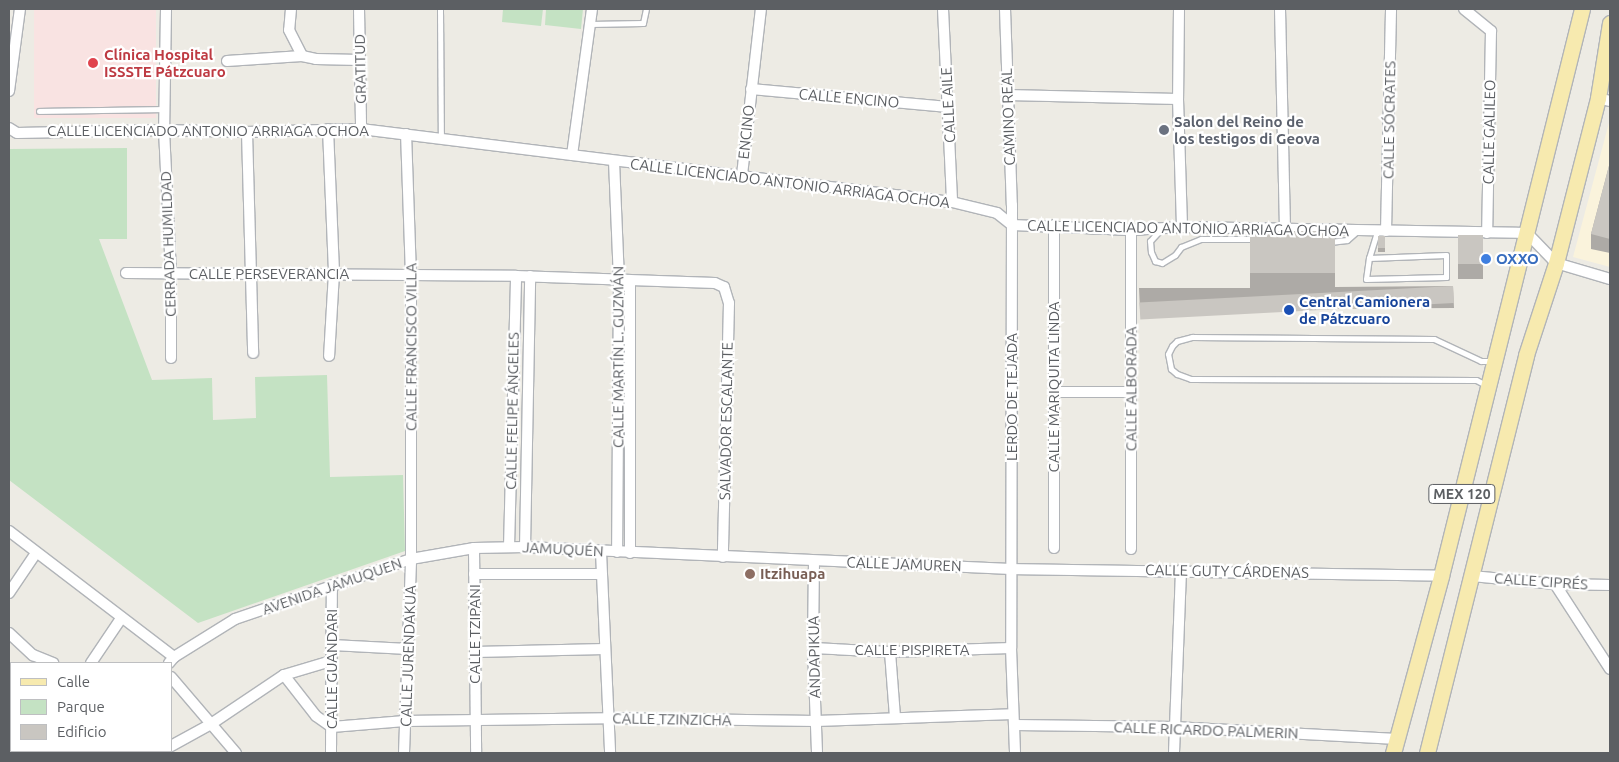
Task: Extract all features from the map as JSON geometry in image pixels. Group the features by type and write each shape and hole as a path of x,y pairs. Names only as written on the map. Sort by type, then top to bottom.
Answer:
{"main road":[{"name":"MEX 120","path":"1395,746 1442,576 1582,9"},
{"name":"MEX 120","path":"1427,753 1526,355 1556,263 1604,99 1610,23"}],"street":[{"path":"9,91 20,9"},
{"name":"CERRADA HUMILDAD","path":"166,9 164,130 171,274 171,358"},
{"path":"291,9 289,30 302,56"},
{"name":"GRATITUD","path":"359,9 361,128"},
{"path":"572,155 592,9"},
{"name":"ENCINO","path":"742,175 760,9"},
{"name":"CALLE AILE","path":"943,9 952,202"},
{"name":"CAMINO REAL","path":"1005,9 1012,225"},
{"path":"1179,9 1178,99 1182,227"},
{"path":"1280,9 1285,229"},
{"name":"CALLE SÓCRATES","path":"1382,231 1391,9"},
{"name":"CALLE GALILEO","path":"1464,9 1491,31 1487,233"},
{"path":"227,60 302,56 316,59 360,60"},
{"name":"CALLE ENCINO","path":"751,89 948,107"},
{"path":"1007,95 1178,99"},
{"name":"CALLE LICENCIADO ANTONIO ARRIAGA OCHOA","path":"9,128 17,133 164,130 247,132 361,128 440,137 614,162 742,175 952,202 997,213 1012,225 1054,225 1131,230 1182,227 1527,233"},
{"path":"328,129 334,273 329,356"},
{"path":"247,132 253,353"},
{"name":"CALLE FRANCISCO VILLA","path":"406,134 412,276 411,559"},
{"name":"CALLE MARTÍN L. GUZMÁN","path":"614,162 619,280 617,552"},
{"name":"LERDO DE TEJADA","path":"1012,225 1011,648 1015,753"},
{"name":"CALLE MARIQUITA LINDA","path":"1054,225 1054,548"},
{"name":"CALLE ALBORADA","path":"1131,230 1131,549"},
{"path":"1527,233 1556,263 1610,279"},
{"name":"CALLE PERSEVERANCIA","path":"126,273 334,273 412,276 530,276 715,283 724,287"},
{"name":"CALLE FELIPE ÁNGELES","path":"509,547 516,276"},
{"name":"CALLE FELIPE ÁNGELES","path":"525,547 530,276"},
{"name":"CALLE MARTÍN L. GUZMÁN","path":"630,280 630,553"},
{"name":"SALVADOR ESCALANTE","path":"723,557 729,303 724,287"},
{"path":"1055,392 1131,392"},
{"path":"618,416 631,417"},
{"path":"512,417 527,418"},
{"path":"9,531 122,617 172,660"},
{"name":"AVENIDA JAMUQUEN","path":"172,660 236,619 332,585 411,559 474,548 509,547"},
{"name":"JAMUQUÉN","path":"509,547 617,552"},
{"name":"CALLE TZIPANI","path":"474,548 476,753"},
{"path":"602,552 601,574 610,753"},
{"name":"CALLE JAMUREN","path":"617,552 1012,569"},
{"path":"9,593 36,553"},
{"name":"CALLE JURENDAKUA","path":"404,753 411,559"},
{"name":"ANDAPIKUA","path":"814,560 813,648 817,753"},
{"name":"CALLE GUTY CÁRDENAS","path":"1012,569 1181,570 1442,576"},
{"path":"1174,753 1181,570"},
{"path":"474,574 601,574"},
{"name":"CALLE CIPRÉS","path":"1472,576 1555,584 1610,585"},
{"path":"1555,584 1610,669"},
{"name":"CALLE GUANDARI","path":"331,753 332,585"},
{"path":"92,662 122,617"},
{"path":"9,633 33,655 50,662"},
{"path":"332,645 408,649"},
{"name":"CALLE PISPIRETA","path":"813,648 890,652 1011,648"},
{"path":"475,652 605,649"},
{"path":"890,652 895,717"},
{"path":"172,745 211,724 284,674 331,661"},
{"path":"284,674 316,716 332,726"},
{"path":"172,678 236,753"},
{"name":"CALLE TZINZICHA","path":"332,726 406,721 608,718 816,721 895,717 1014,719"},
{"name":"CALLE RICARDO PALMERIN","path":"1014,719 1174,727 1395,746"}],"lane":[{"path":"440,9 440,137"},
{"path":"590,24 643,23 646,9"},
{"path":"39,111 164,109"},
{"path":"1162,228 1150,241 1155,261 1162,263 1175,255 1181,247 1201,239 1266,240"},
{"path":"1321,242 1347,240 1358,230"},
{"path":"1369,258 1446,255 1446,277 1366,279 1369,258 1382,231"},
{"path":"1489,387 1476,380 1192,379 1177,374 1172,369 1168,354 1172,346 1178,341 1192,337 1434,339 1481,361 1496,361"}],"shaded area":[{"name":"Clínica Hospital ISSSTE Pátzcuaro","path":"34,9 156,9 156,118 34,118"},
{"path":"1610,119 1610,267 1573,257"}],"green space":[{"path":"503,9 543,9 541,26 502,22"},
{"path":"546,9 583,9 581,29 545,25"},
{"path":"127,148 127,239 99,239 152,380 212,378 213,420 256,418 255,377 327,375 330,477 403,475 405,551 198,623 9,480 9,149"}],"building":[{"path":"1610,162 1610,239 1591,234"},
{"path":"1250,231 1335,231 1335,273 1250,273"},
{"path":"1458,235 1483,235 1483,264 1458,264"},
{"path":"1378,236 1385,236 1385,248 1378,248"},
{"path":"1453,286 1454,303 1140,319 1139,302"}],"place":[{"name":"Clínica Hospital ISSSTE Pátzcuaro","path":"93,63"},
{"name":"Salon del Reino de los testigos di Geova","path":"1164,130"},
{"name":"OXXO","path":"1486,259"},
{"name":"Central Camionera de Pátzcuaro","path":"1289,310"},
{"name":"Itzihuapa","path":"750,574"}]}
